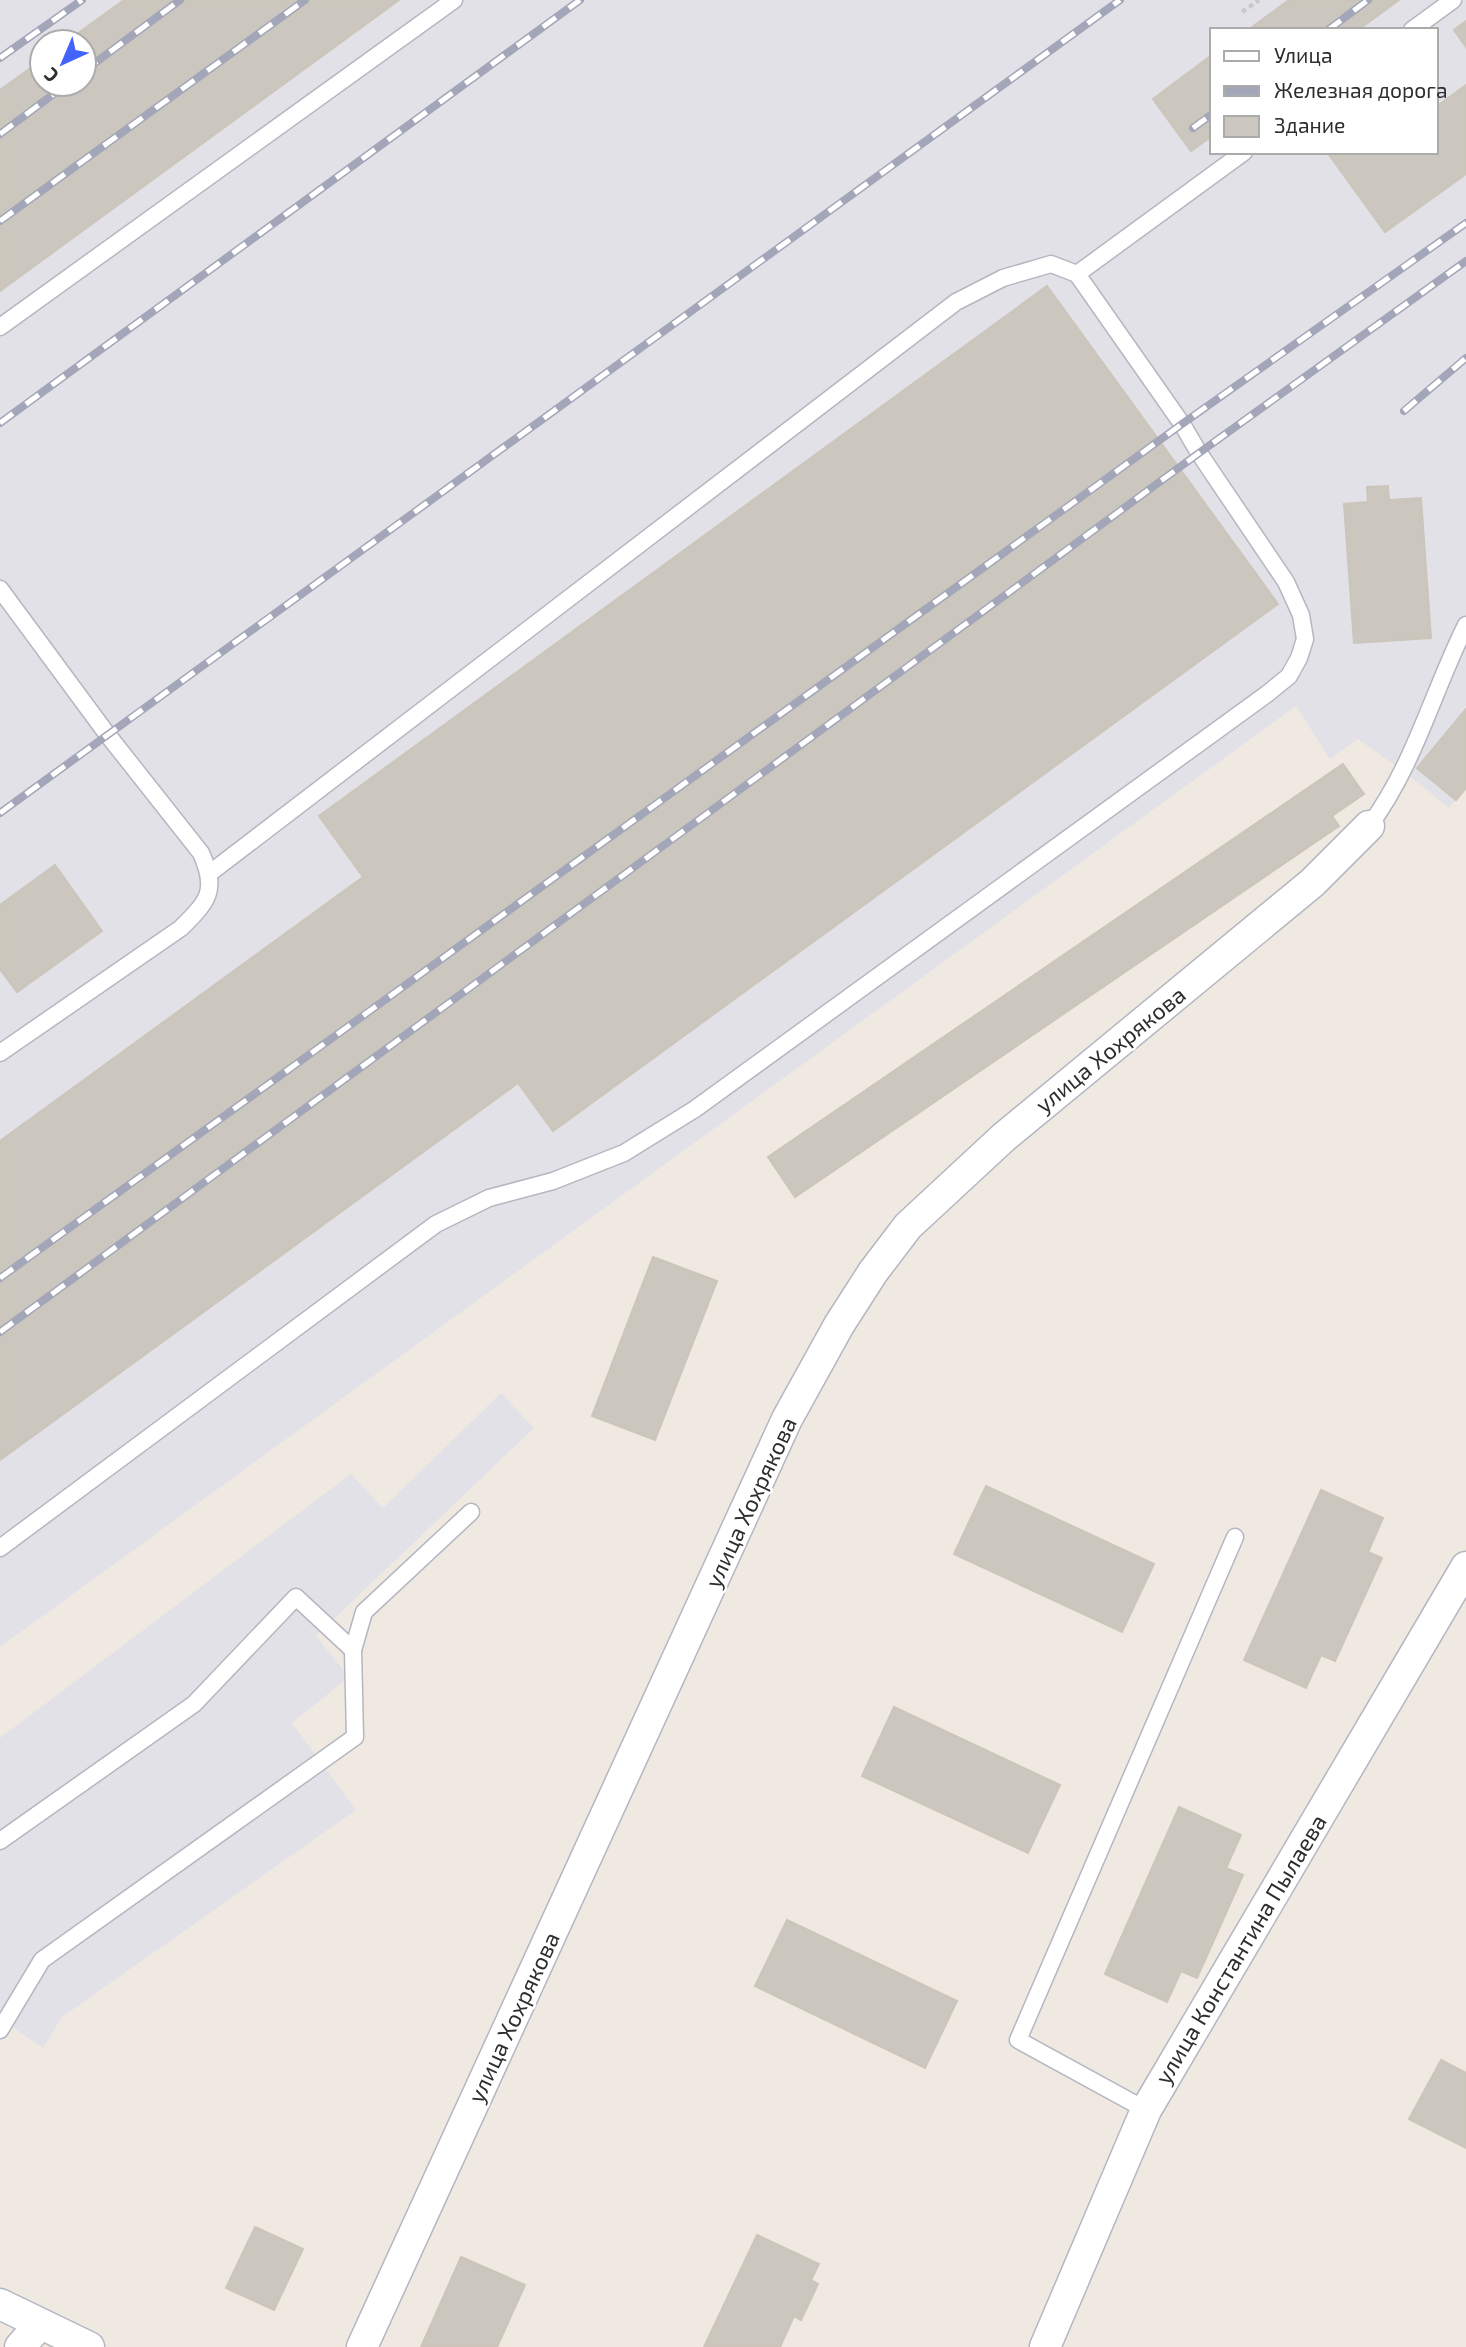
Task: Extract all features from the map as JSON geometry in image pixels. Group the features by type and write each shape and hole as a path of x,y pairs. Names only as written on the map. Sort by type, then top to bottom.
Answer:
{"street":[{"name":"улица Хохрякова","path":"362,2347 787,1419 808,1378 873,1272 908,1226 994,1145 1312,883 1369,826"},
{"name":"улица Константина Пылаева","path":"1045,2347 1146,2110 1466,1567"},
{"path":"0,2304 89,2347"},
{"path":"20,2347 40,2324"}],"lane":[{"path":"0,327 454,0"},
{"path":"1415,28 1453,0"},
{"path":"1077,274 1241,154"},
{"path":"0,1548 436,1224 489,1198 553,1181 624,1153 695,1109 1289,676 1306,639 1301,615 1286,582 1182,424 1077,274 1051,264 1003,278 956,302 211,873"},
{"path":"0,589 107,734 201,853 211,873 210,890 205,900 181,928 0,1053"},
{"path":"1369,826 1386,803 1403,771 1466,625"},
{"path":"0,2030 42,1959 355,1737 353,1650 364,1612 471,1512"},
{"path":"1146,2110 1018,2040 1235,1537"},
{"path":"0,1841 194,1704 296,1597 353,1650"}],"path":[{"path":"1242,12 1259,0"}],"shaded area":[{"path":"0,0 1466,0 1466,788 1449,808 1358,739 1330,759 1296,706 0,1647"},
{"path":"501,1393 534,1428 316,1636 349,1677 292,1723 356,1810 62,2017 43,2048 0,2019 0,1738 351,1474 383,1508"}],"building":[{"path":"124,0 399,0 0,291 0,90 28,70 28,98 98,98 98,28 85,28"},
{"path":"1289,0 1399,0 1361,28 1251,28"},
{"path":"1466,21 1466,47 1454,30"},
{"path":"1210,56 1210,137 1191,151 1153,99"},
{"path":"1466,85 1466,174 1385,232 1328,154 1438,154 1438,106"},
{"path":"1047,286 1278,604 553,1131 518,1083 0,1460 0,1141 363,877 319,816"},
{"path":"1388,486 1389,500 1421,498 1431,638 1354,643 1344,504 1368,502 1367,487"},
{"path":"1466,709 1466,788 1456,800 1417,768"},
{"path":"1343,764 1364,794 1332,816 1339,826 795,1197 768,1157"},
{"path":"55,865 102,931 17,992 0,969 0,905"},
{"path":"653,1257 717,1281 655,1440 592,1416"},
{"path":"986,1486 1154,1564 1122,1632 954,1554"},
{"path":"1321,1490 1383,1518 1368,1552 1382,1558 1335,1661 1321,1655 1306,1688 1244,1660"},
{"path":"894,1707 1060,1785 1028,1853 862,1776"},
{"path":"1179,1807 1241,1835 1226,1868 1243,1875 1197,1978 1181,1971 1167,2002 1105,1974"},
{"path":"787,1920 957,2001 925,2068 755,1986"},
{"path":"1441,2060 1466,2073 1466,2148 1409,2119"},
{"path":"255,2227 303,2249 274,2310 226,2288"},
{"path":"757,2235 819,2264 811,2280 818,2284 801,2320 794,2316 780,2347 704,2347"},
{"path":"461,2257 525,2285 497,2347 421,2347"}],"railway":[{"path":"0,58 82,0"},
{"path":"98,61 180,0"},
{"path":"0,221 305,0"},
{"path":"0,423 580,0"},
{"path":"0,813 1120,0"},
{"path":"1331,28 1368,0"},
{"path":"0,134 48,98"},
{"path":"1193,128 1210,115"},
{"path":"0,1278 1182,424 1466,223"},
{"path":"0,1332 1199,453 1466,261"},
{"path":"1404,411 1466,358"}]}
